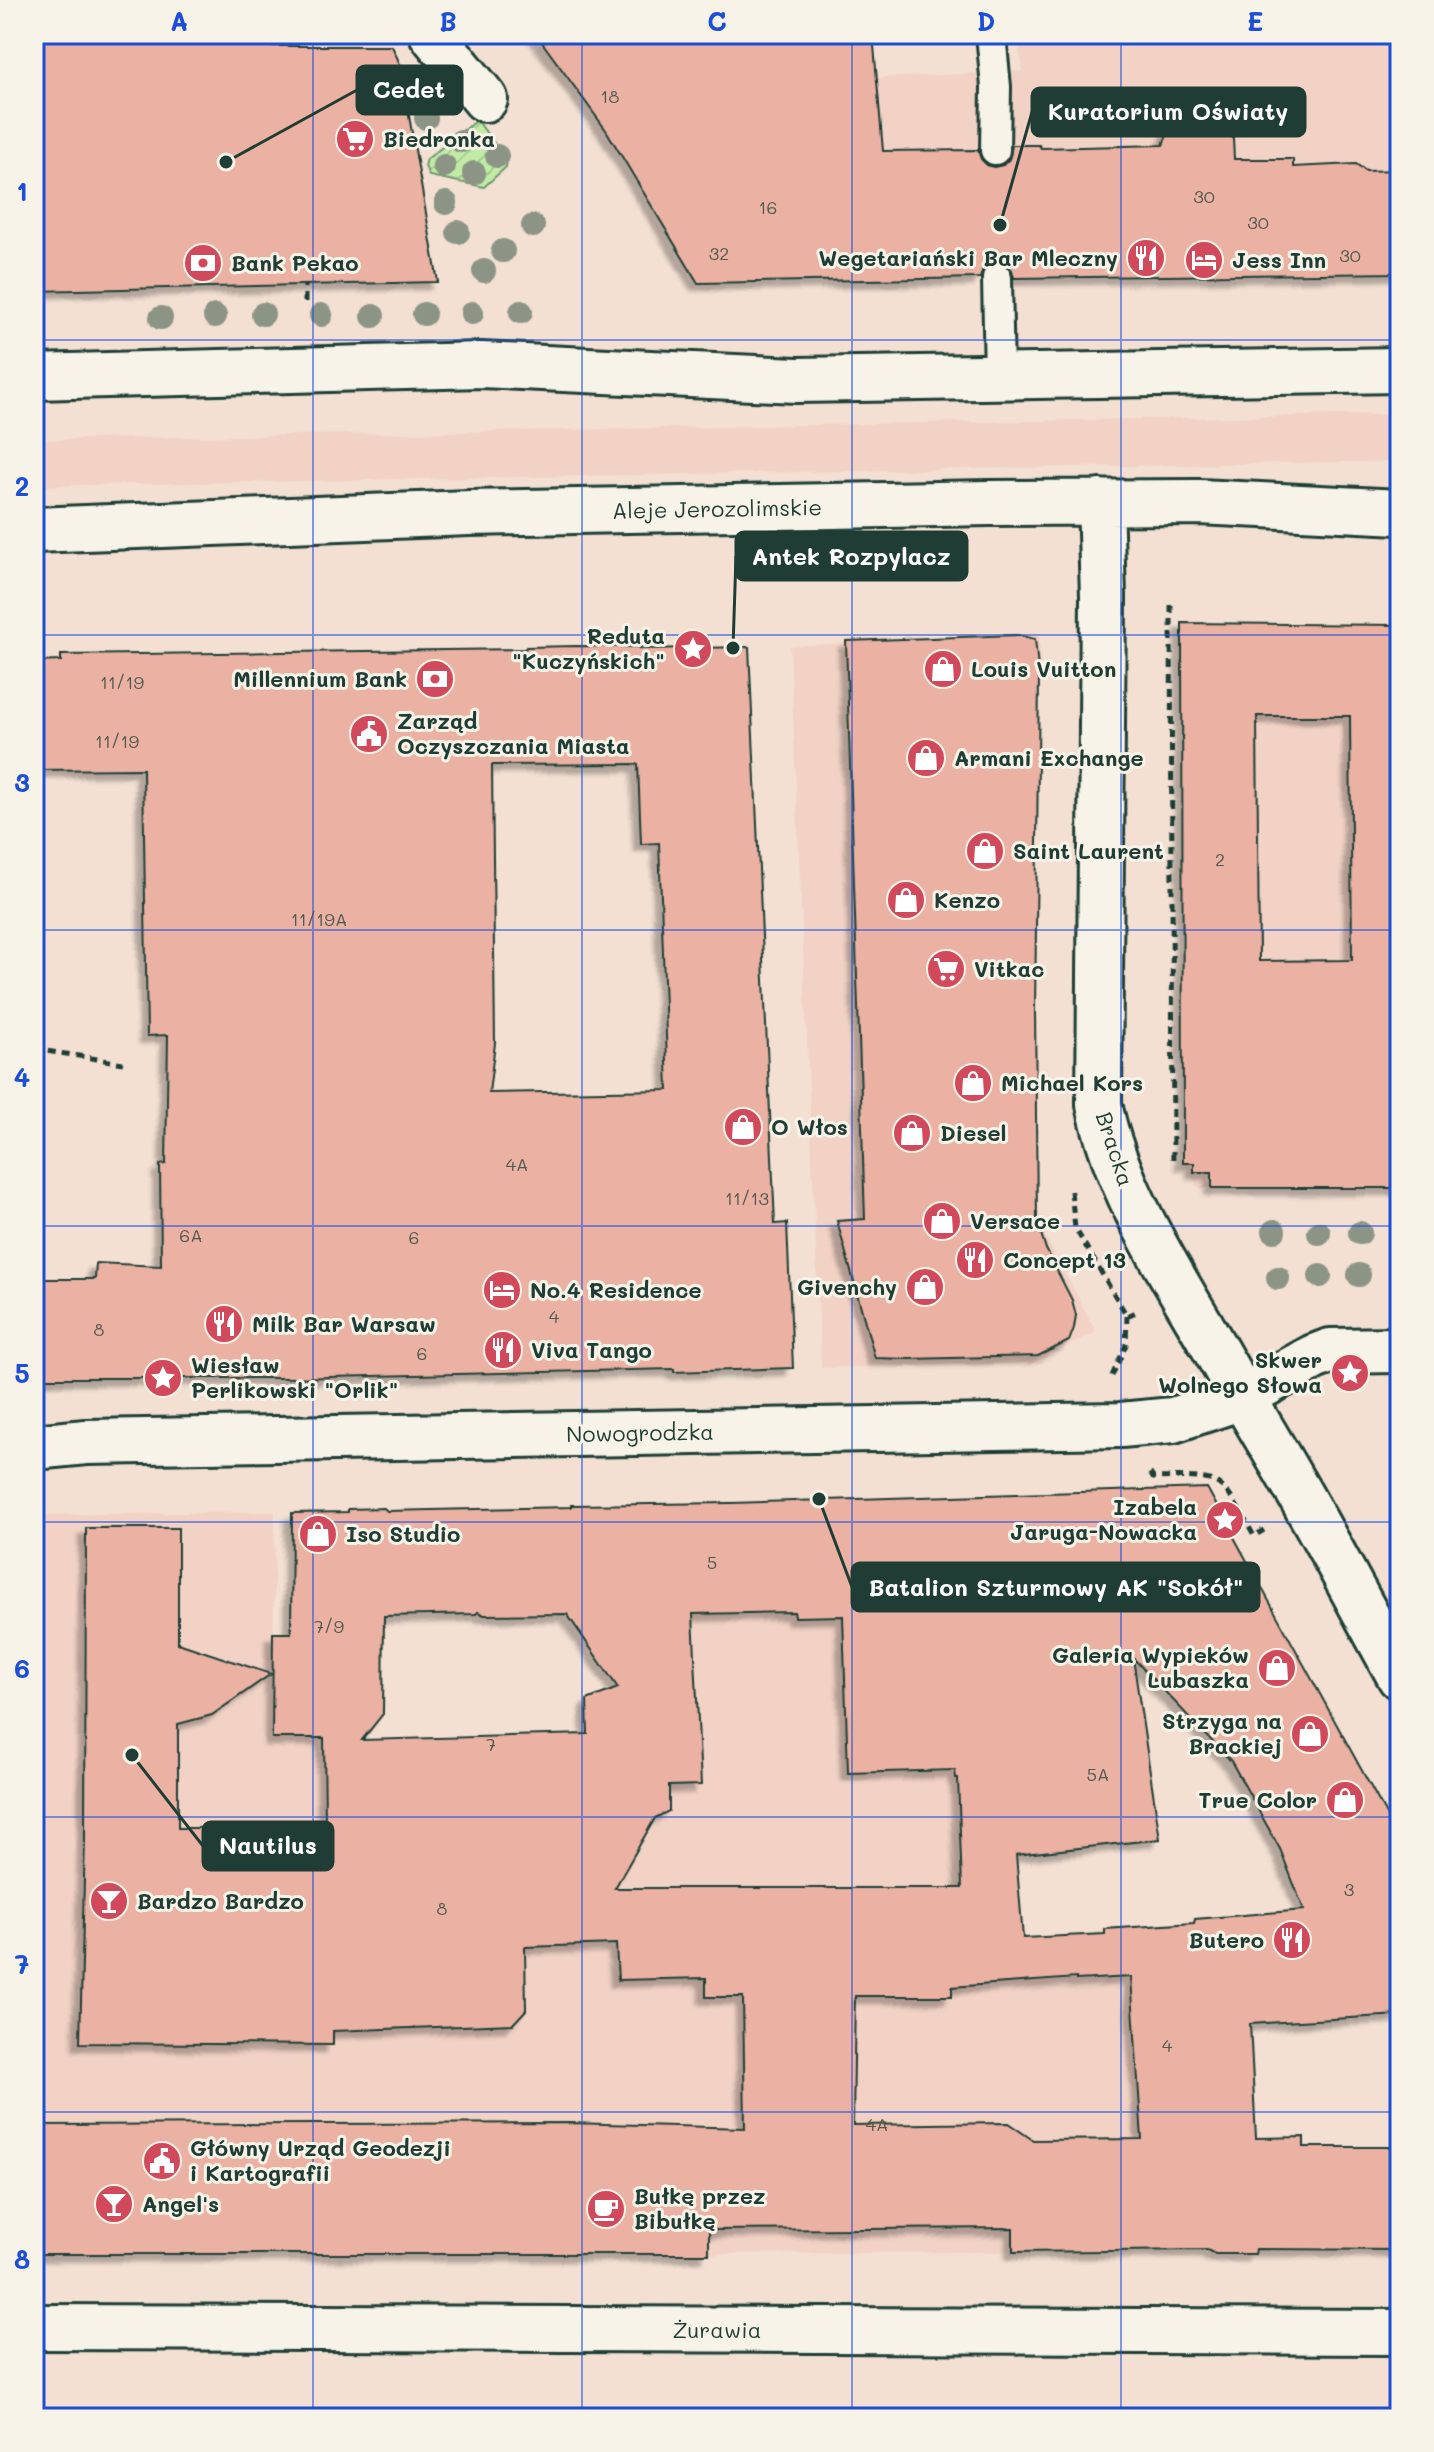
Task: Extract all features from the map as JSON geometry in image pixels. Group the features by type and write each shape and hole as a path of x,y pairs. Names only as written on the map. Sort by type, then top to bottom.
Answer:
{"street":[{"path":"432,34 485,99"},
{"path":"34,377 481,365 797,380 1400,370"},
{"name":"Aleje Jerozolimskie","path":"34,530 469,513 1100,502 1199,502 1400,512"},
{"name":"Bracka","path":"1100,502 1103,610 1099,1104 1111,1151 1132,1199 1400,1677"},
{"name":"Nowogrodzka","path":"34,1447 86,1442 1121,1425 1173,1420 1242,1397 1330,1351 1400,1350"},
{"name":"Żurawia","path":"34,2327 1400,2332"}],"lane":[{"path":"991,34 996,87 995,150"},
{"path":"997,278 999,378"}],"path":[{"path":"305,285 305,302"},
{"path":"1171,605 1173,1166"},
{"path":"34,1049 123,1063"}],"shaded area":[{"path":"536,34 873,34 877,78 1023,71 1016,34 1400,34 1400,273 702,283 694,265 688,266 606,130"},
{"path":"1400,414 1400,461 34,486 34,440"},
{"path":"1182,623 1400,625 1400,1188 1199,1188 1183,1163"},
{"name":"Vitkac","path":"1040,633 1036,929 1037,1221 1096,1332 1045,1357 1044,1363 821,1368 790,646"},
{"path":"1207,1488 1259,1580 1147,1646 953,1741 966,1986 1196,1970 1207,2250 34,2254 34,1515 275,1512 272,1738 324,1738 324,1761 649,1787 635,1616 630,1504 732,1501 733,1514 789,1513 789,1500"}],"green space":[{"path":"1350,34 1400,34 1400,42 1351,44"},
{"path":"477,120 507,161 506,167 484,187 429,176 425,166 427,159"}],"building":[{"path":"34,34 269,34 270,46 392,46 400,64 438,282 34,291"},
{"path":"536,34 873,34 883,151 978,150 981,159 994,167 1003,165 1009,159 1012,145 1039,145 1041,148 1163,145 1178,108 1189,99 1203,96 1216,98 1227,106 1232,118 1234,159 1293,159 1293,167 1356,164 1366,171 1400,170 1400,273 1014,278 1006,264 996,261 983,269 980,278 698,283 606,130"},
{"path":"1182,623 1400,625 1400,1188 1212,1188 1212,1172 1194,1172 1194,1163 1183,1163","holes":["1257,716 1350,716 1352,960 1259,961"]},
{"name":"Vitkac","path":"1017,635 1035,639 1039,678 1035,1009 1037,1221 1046,1249 1072,1300 1076,1315 1074,1328 1069,1341 1038,1356 875,1358 837,1221 865,1219 846,641"},
{"path":"526,647 749,647 775,1224 787,1223 793,1368 286,1378 34,1378 34,1279 95,1279 96,1263 161,1266 160,1165 166,1164 168,1035 147,1036 143,769 34,770 34,662 61,661 61,655","holes":["638,764 641,844 659,843 668,1090 489,1093 495,1043 492,765"]},
{"path":"1207,1488 1400,1840 1400,2015 1250,2024 1256,2138 1304,2137 1304,2147 1400,2147 1400,2250 1256,2249 1255,2254 1215,2254 1207,2250 1013,2252 1013,2228 709,2230 709,2254 34,2254 34,2125 570,2123 745,2128 743,1997 706,1997 706,1978 618,1980 616,1944 525,1947 526,2010 513,2024 333,2031 333,2045 80,2043 85,1838 86,1528 178,1528 178,1643 271,1674 212,1715 178,1724 178,1828 269,1828 269,1823 325,1823 324,1738 272,1738 273,1633 291,1633 292,1513 384,1508 387,1511","holes":["794,1612 795,1617 843,1616 848,1773 955,1770 958,1778 962,1888 615,1888 655,1818 669,1811 669,1786 701,1785 693,1614","567,1614 618,1688 587,1700 588,1734 362,1740 383,1714 384,1616","1133,1658 1231,1761 1280,1849 1304,1910 1195,1919 1194,1923 1105,1929 1105,1934 1023,1938 1016,1855 1160,1839","1131,1977 1142,2139 1033,2140 1008,2123 853,2125 855,1996 952,1996 952,1987"]}],"place":[{"name":"Biedronka","path":"355,139"},
{"name":"Cedet","path":"226,162"},
{"name":"Kuratorium Oświaty","path":"1000,225"},
{"name":"Wegetariański Bar Mleczny","path":"1146,258"},
{"name":"Jess Inn","path":"1204,260"},
{"name":"Bank Pekao","path":"203,263"},
{"name":"Antek Rozpylacz","path":"733,648"},
{"name":"Reduta \"Kuczyńskich\"","path":"693,649"},
{"name":"Louis Vuitton","path":"943,669"},
{"name":"Millennium Bank","path":"435,679"},
{"name":"Zarząd Oczyszczania Miasta","path":"369,734"},
{"name":"Armani Exchange","path":"926,758"},
{"name":"Saint Laurent","path":"985,851"},
{"name":"Kenzo","path":"906,900"},
{"name":"Vitkac","path":"946,969"},
{"name":"Michael Kors","path":"973,1083"},
{"name":"O Włos","path":"743,1127"},
{"name":"Diesel","path":"912,1133"},
{"name":"Versace","path":"942,1221"},
{"name":"Concept 13","path":"975,1260"},
{"name":"Givenchy","path":"925,1287"},
{"name":"No.4 Residence","path":"502,1290"},
{"name":"Milk Bar Warsaw","path":"224,1324"},
{"name":"Viva Tango","path":"503,1350"},
{"name":"Skwer Wolnego Słowa","path":"1350,1373"},
{"name":"Wiesław Perlikowski \"Orlik\"","path":"163,1378"},
{"name":"Batalion Szturmowy AK \"Sokół\"","path":"819,1499"},
{"name":"Izabela Jaruga-Nowacka","path":"1225,1520"},
{"name":"Iso Studio","path":"318,1534"},
{"name":"Galeria Wypieków Lubaszka","path":"1277,1668"},
{"name":"Strzyga na Brackiej","path":"1310,1734"},
{"name":"Nautilus","path":"132,1755"},
{"name":"True Color","path":"1345,1800"},
{"name":"Bardzo Bardzo","path":"109,1901"},
{"name":"Butero","path":"1292,1940"},
{"name":"Główny Urząd Geodezji i Kartografii","path":"162,2161"},
{"name":"Angel's","path":"114,2204"},
{"name":"Bułkę przez Bibułkę","path":"606,2209"}]}
